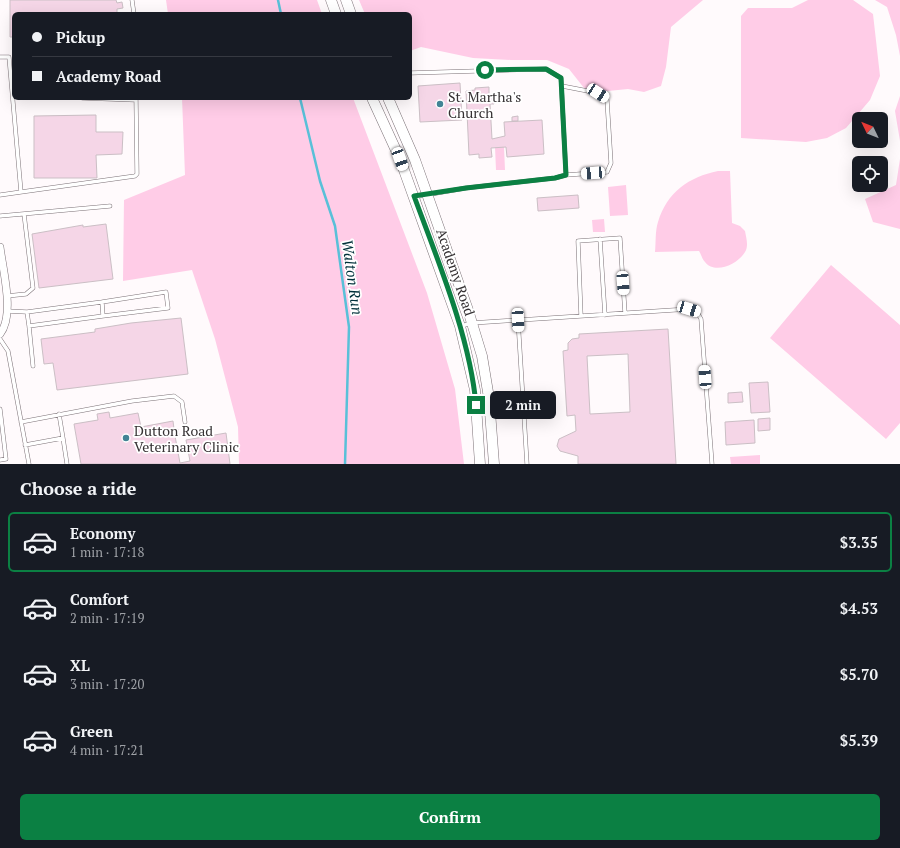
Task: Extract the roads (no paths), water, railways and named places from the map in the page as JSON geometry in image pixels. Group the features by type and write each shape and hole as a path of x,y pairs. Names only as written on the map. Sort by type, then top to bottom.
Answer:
{"main road":[{"path":"331,0 335,12"},
{"path":"346,0 350,12"},
{"name":"Academy Road","path":"373,100 400,159 460,326 475,390 480,464"},
{"name":"Academy Road","path":"389,100 415,160 472,323 482,356 489,398 494,464"}],"street":[{"path":"0,248 7,311 4,329 0,334"}],"lane":[{"path":"132,0 134,12"},
{"path":"0,57 9,57 12,91"},
{"path":"412,73 546,69 561,78 566,175"},
{"path":"414,196 427,193 555,178 566,175 607,172 611,163 607,100 598,93 562,86"},
{"path":"13,100 21,192"},
{"path":"0,195 135,176 137,174 136,100"},
{"path":"0,216 110,206"},
{"path":"6,296 26,294 33,288 24,214"},
{"path":"581,316 578,241 620,238 625,314"},
{"path":"600,239 605,315"},
{"path":"7,311 27,312 166,292 168,308 29,326"},
{"path":"102,302 103,316"},
{"path":"460,326 472,323 689,309 697,312 701,319 712,464"},
{"path":"27,312 33,366"},
{"path":"518,320 527,464"},
{"path":"0,339 8,351 29,464"},
{"path":"21,422 132,401 174,396 182,402 185,422"},
{"path":"0,409 6,459 0,460"},
{"path":"59,414 67,464"},
{"path":"25,445 63,438"}],"waterway":[{"name":"Walton Run","path":"278,0 281,12"},
{"name":"Walton Run","path":"300,100 320,181 335,226 349,327 345,464"}],"place":[{"name":"St. Martha's Church","path":"440,104"},
{"name":"Dutton Road Veterinary Clinic","path":"126,438"}]}
